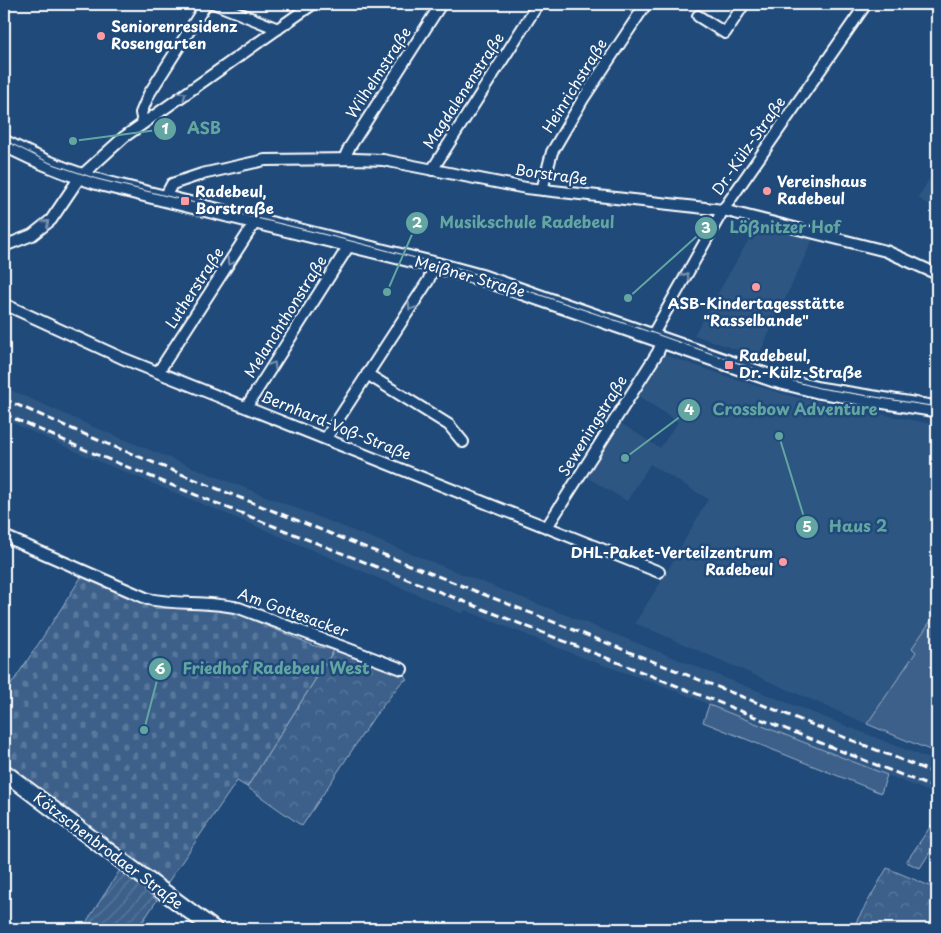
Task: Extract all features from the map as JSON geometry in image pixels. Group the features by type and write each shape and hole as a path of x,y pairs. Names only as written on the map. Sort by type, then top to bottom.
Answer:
{"main road":[{"name":"Meißner Straße","path":"4,143 50,166 80,177 435,265 491,281 795,385 937,409"},
{"name":"Kötzschenbrodaer Straße","path":"4,772 214,929"}],"street":[{"path":"143,123 141,113 149,94 206,4"},
{"path":"216,4 278,29"},
{"path":"4,246 32,235 50,220 80,177 143,123 313,4"},
{"name":"Wilhelmstraße","path":"344,159 349,148 441,4"},
{"name":"Magdalenenstraße","path":"432,170 538,4"},
{"name":"Heinrichstraße","path":"542,190 552,152 583,100 646,4"},
{"path":"698,16 725,33 744,4"},
{"name":"Dr.-Külz-Straße","path":"657,338 723,210 866,4"},
{"name":"Borstraße","path":"164,199 172,184 202,174 265,160 383,160 542,190 723,210 886,252 937,274"},
{"name":"Lutherstraße","path":"159,371 256,221"},
{"name":"Melanchthonstraße","path":"247,406 350,244"},
{"path":"326,438 428,281 435,265"},
{"name":"Bernhard-Voß-Straße","path":"4,304 90,344 659,572"},
{"name":"Seweningstraße","path":"547,526 658,352 657,338"},
{"path":"367,374 449,424 463,442"},
{"name":"Am Gottesacker","path":"4,536 148,600 227,605 239,608 402,669"}],"shaded area":[{"path":"937,166 937,210 918,198"},
{"name":"ASB-Kindertagesstätte \"Rasselbande\"","path":"757,225 813,239 758,357 694,335"},
{"path":"665,355 798,398 937,425 937,612 912,648 916,651 867,724 635,623 708,499 650,464 627,501 586,477 620,423 660,448 678,422 639,396"},
{"path":"4,387 96,428 182,463 937,762 937,795 661,685 586,659 465,610 463,614 86,456 4,419"}],"green space":[{"path":"82,576 154,608 226,609 315,646 334,650 247,787 237,781 166,885 19,776 20,772 10,770 4,765 4,695"},
{"path":"937,612 937,753 867,724 916,652 912,648"},
{"path":"334,650 403,673 407,679 400,684 374,717 302,826 247,787"},
{"path":"709,705 887,775 881,793 703,722"},
{"path":"937,817 937,841 920,868 906,862"},
{"path":"887,868 937,889 937,923 933,929 852,929"},
{"path":"120,870 157,900 138,929 82,929"}],"tram line":[{"path":"4,140 50,163 97,179 351,241 484,276 772,375 819,388 937,407"}],"railway":[{"path":"4,399 218,489 937,774"},
{"path":"4,414 88,451 218,504 937,789"}],"place":[{"name":"Seniorenresidenz Rosengarten","path":"101,36"},
{"name":"ASB","path":"73,141"},
{"name":"Vereinshaus Radebeul","path":"767,191"},
{"name":"Radebeul, Borstraße","path":"185,201"},
{"name":"ASB-Kindertagesstätte \"Rasselbande\"","path":"756,287"},
{"name":"Musikschule Radebeul","path":"387,292"},
{"name":"Lößnitzer Hof","path":"628,298"},
{"name":"Radebeul, Dr.-Külz-Straße","path":"729,365"},
{"name":"Haus 2","path":"779,436"},
{"name":"Crossbow Adventure","path":"625,458"},
{"name":"DHL-Paket-Verteilzentrum Radebeul","path":"783,562"},
{"name":"Friedhof Radebeul West","path":"144,730"}]}
